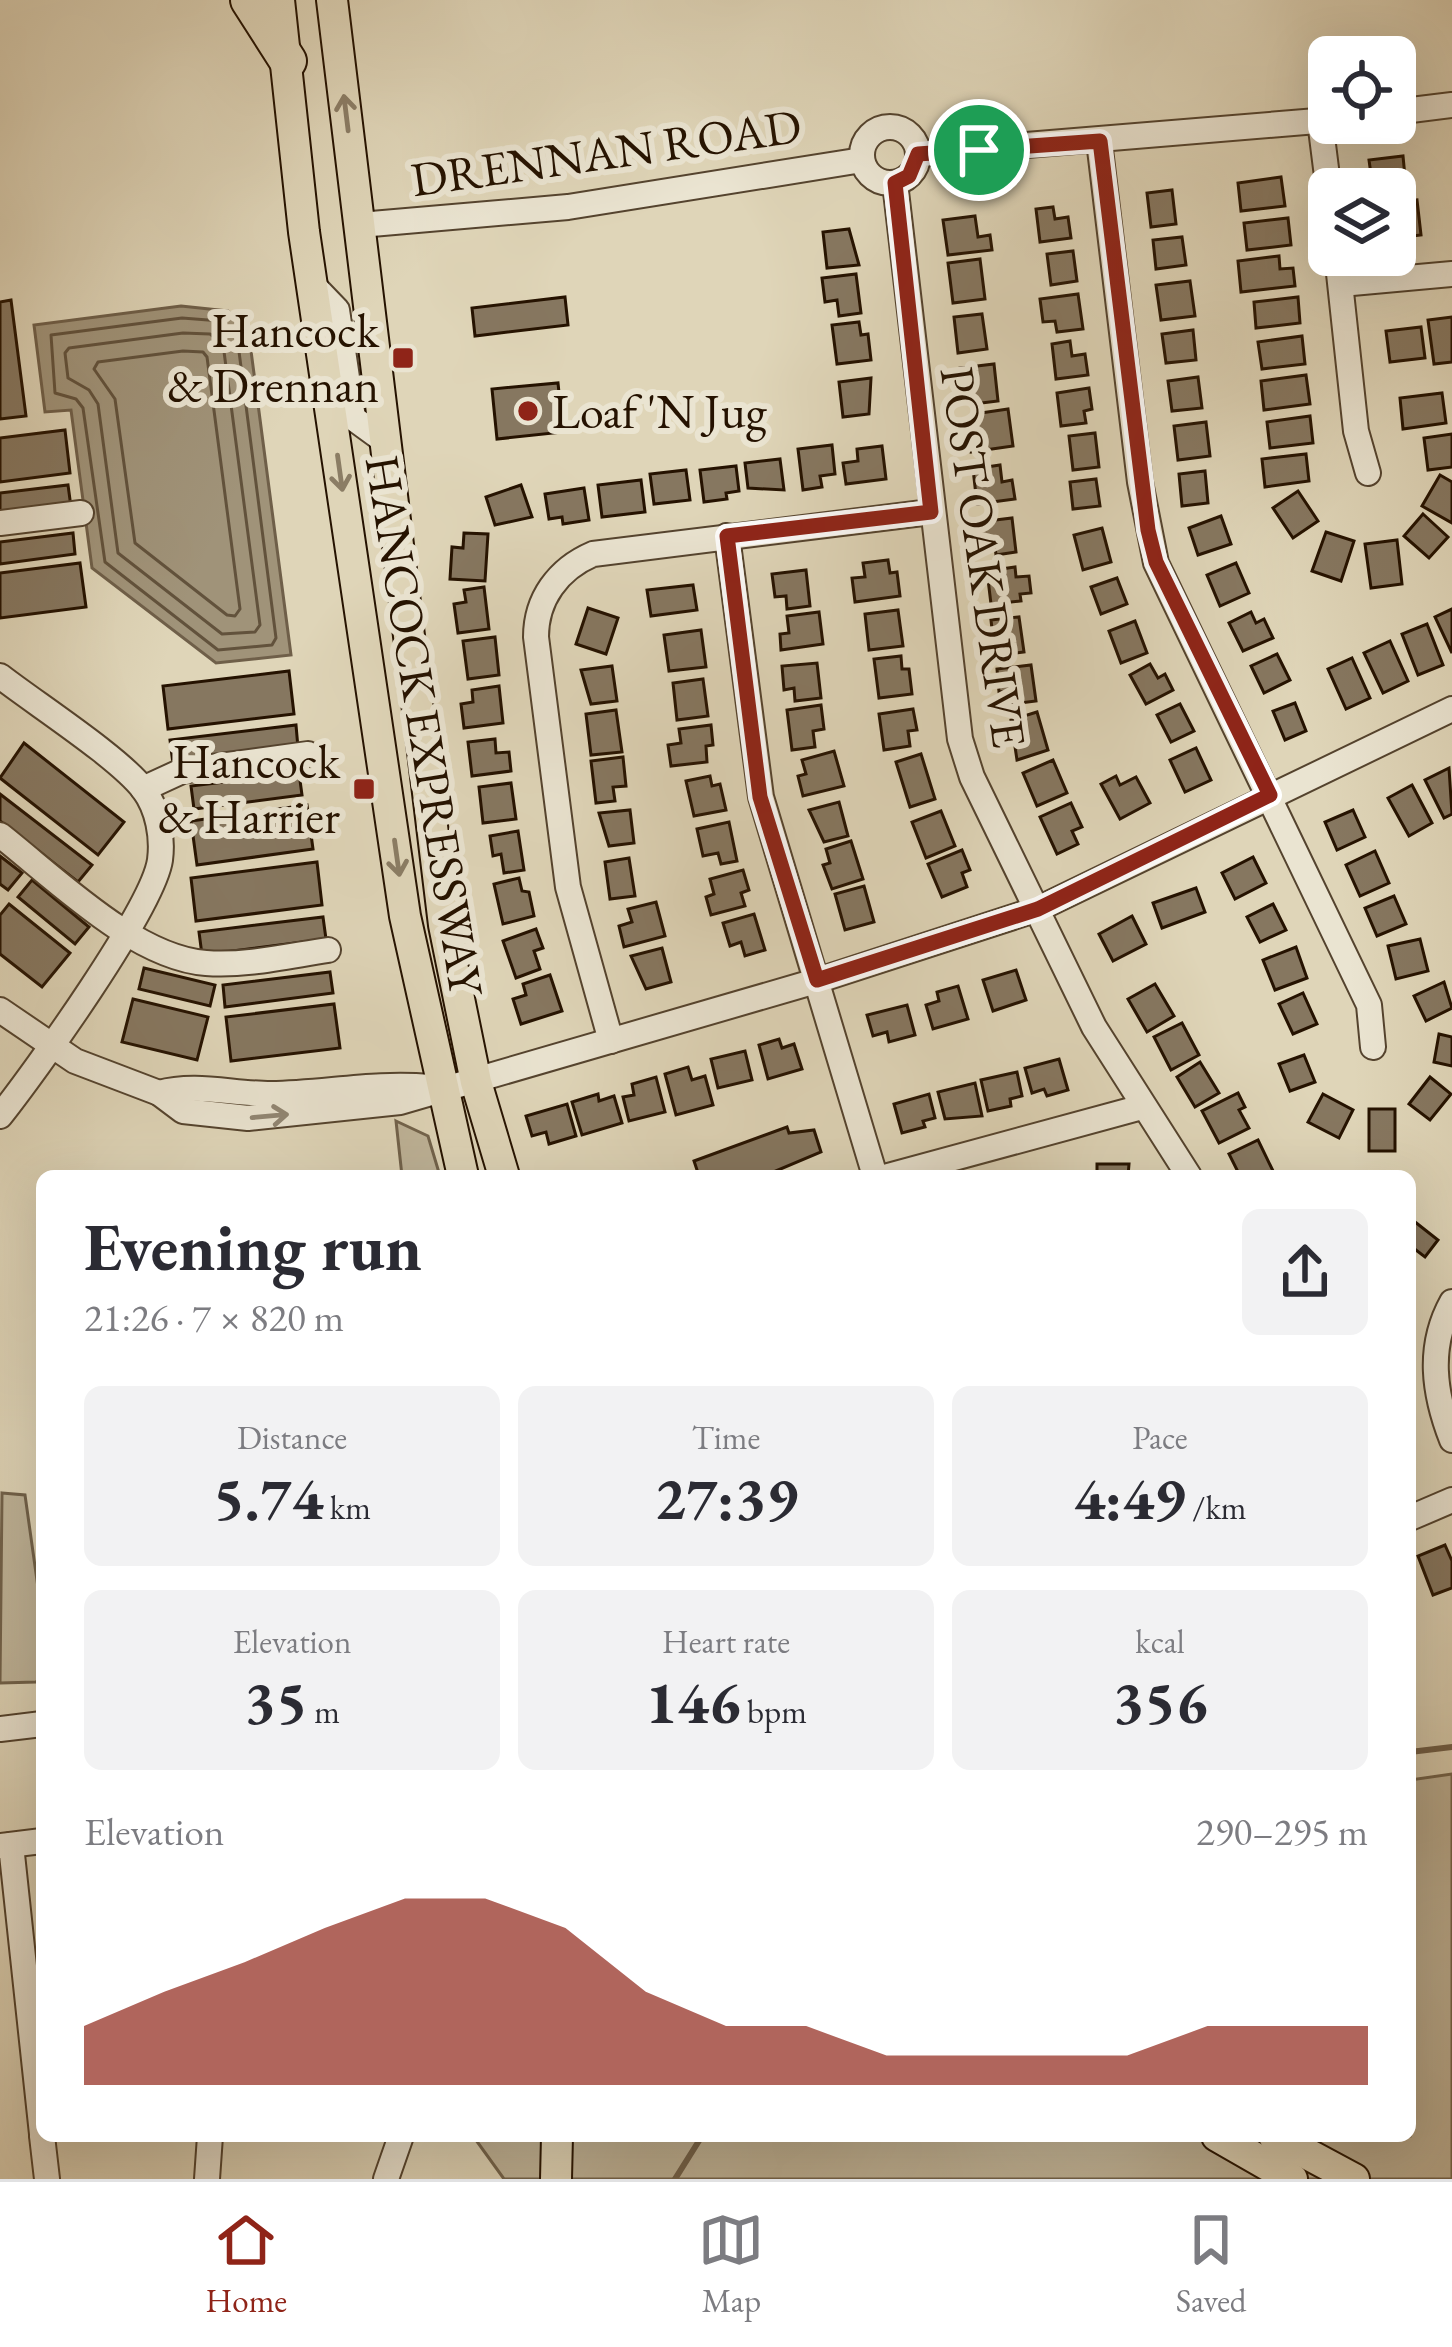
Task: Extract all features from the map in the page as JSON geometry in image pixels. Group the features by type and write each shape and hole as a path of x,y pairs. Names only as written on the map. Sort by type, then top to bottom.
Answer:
{"highway":[{"path":"249,0 288,61"}],"main road":[{"name":"HANCOCK EXPRESSWAY","path":"280,0 312,284 405,916 462,1170"},
{"name":"HANCOCK EXPRESSWAY","path":"332,0 444,925 476,1082 503,1170"},
{"path":"1227,2142 1292,2179"},
{"path":"1285,2142 1354,2179"}],"street":[{"path":"1416,109 1452,105"},
{"path":"918,154 1308,122"},
{"path":"887,128 904,131 918,154 909,176 895,183 870,176 862,160 865,142 887,128"},
{"path":"1100,141 1148,530 1156,562 1369,1005 1372,1047"},
{"name":"DRENNAN ROAD","path":"360,225 568,207 862,160"},
{"name":"POST OAK DRIVE","path":"895,183 931,512 961,739 972,777 1094,1027 1185,1170"},
{"path":"1341,284 1452,274"},
{"path":"1340,276 1356,431 1368,473"},
{"path":"312,284 337,310 353,418 386,442"},
{"path":"611,1041 562,856 536,638 543,578 593,554 931,512"},
{"path":"0,524 80,513"},
{"path":"727,536 760,797 873,1170"},
{"path":"0,676 143,789 158,820 161,858 148,893 125,932 0,1116"},
{"path":"0,1010 50,1046 100,1073 159,1093 185,1086 268,1094 394,1083 442,1088 476,1082 1038,909 1452,709"},
{"path":"143,789 182,771 308,754"},
{"path":"0,835 125,932 168,953 201,963 328,950"},
{"path":"910,1170 1142,1107"},
{"path":"1452,1302 1444,1317 1434,1376 1452,1440"},
{"path":"1416,1515 1452,1500"},
{"path":"0,1729 36,1725"},
{"path":"36,1842 6,1845 36,2087"},
{"path":"43,2142 47,2179"},
{"path":"207,2179 210,2142"},
{"path":"386,2179 398,2142"}],"shaded area":[{"path":"396,1121 428,1136 438,1170 401,1170"},
{"path":"2,1493 25,1495 36,1573 36,1682 0,1683"},
{"path":"1452,1774 1452,2179 504,2179 477,2142 1416,2142 1416,1779"}],"water":[{"path":"181,306 228,311 248,328 291,655 216,663 92,568 71,410 45,412 34,325"}],"building":[{"path":"1403,156 1404,168 1370,168 1369,160"},
{"path":"1281,177 1285,206 1241,211 1238,183"},
{"path":"1172,190 1176,224 1151,227 1147,193"},
{"path":"1416,200 1421,235 1416,236"},
{"path":"1053,207 1055,219 1068,217 1071,238 1040,242 1036,209"},
{"path":"975,216 978,237 990,235 992,250 948,255 943,220"},
{"path":"1288,218 1291,245 1247,250 1244,223"},
{"path":"849,229 859,265 827,268 823,232"},
{"path":"1182,237 1186,265 1156,269 1153,240"},
{"path":"1073,251 1077,281 1051,285 1047,254"},
{"path":"1279,256 1280,269 1293,268 1295,286 1241,292 1238,261"},
{"path":"980,259 985,299 953,303 948,263"},
{"path":"856,274 861,313 839,316 837,300 825,302 822,278"},
{"path":"1190,281 1195,316 1161,320 1156,285"},
{"path":"1078,294 1083,329 1057,332 1055,321 1043,322 1040,299"},
{"path":"565,297 568,325 475,336 472,308"},
{"path":"1298,297 1300,323 1256,328 1254,302"},
{"path":"11,300 26,416 0,419 0,302"},
{"path":"982,314 987,349 958,353 954,317"},
{"path":"1452,317 1452,362 1434,364 1428,320"},
{"path":"859,322 861,335 868,334 871,360 837,364 832,325"},
{"path":"1421,327 1425,358 1390,362 1386,331"},
{"path":"1193,330 1196,360 1166,363 1162,334"},
{"path":"1302,336 1305,364 1262,369 1258,342"},
{"path":"1070,341 1072,356 1085,354 1088,375 1056,379 1052,344"},
{"path":"994,364 998,401 973,404 972,391 962,392 960,368"},
{"path":"1306,375 1310,404 1264,410 1261,381"},
{"path":"1198,377 1202,408 1172,411 1168,381"},
{"path":"871,378 869,414 843,417 839,382"},
{"name":"Loaf 'N Jug","path":"558,383 563,432 497,439 492,389"},
{"path":"1089,388 1092,409 1084,411 1086,423 1061,426 1057,393"},
{"path":"1442,393 1446,423 1403,429 1400,398"},
{"path":"1008,409 1013,446 971,452 968,430 976,428 974,414"},
{"path":"1310,416 1313,443 1270,448 1267,422"},
{"path":"1206,422 1210,456 1178,460 1174,426"},
{"path":"65,430 70,473 0,482 0,438"},
{"path":"1095,433 1099,467 1073,470 1069,436"},
{"path":"1452,434 1452,467 1428,470 1424,438"},
{"path":"832,445 835,474 820,476 822,487 803,490 798,449"},
{"path":"882,446 886,479 846,484 843,463 858,461 857,449"},
{"path":"1306,454 1309,481 1265,487 1262,459"},
{"path":"780,459 784,490 748,488 745,463"},
{"path":"1000,465 1002,482 1012,480 1015,499 977,504 973,469"},
{"path":"736,466 739,491 726,493 727,499 704,502 700,470"},
{"path":"686,470 690,500 654,504 650,474"},
{"path":"1205,471 1208,503 1182,506 1179,474"},
{"path":"1440,475 1452,482 1452,523 1422,506"},
{"path":"1096,479 1100,506 1073,509 1070,482"},
{"path":"641,480 645,512 602,517 598,485"},
{"path":"68,485 71,507 0,516 0,493"},
{"path":"521,485 532,517 495,525 486,497"},
{"path":"584,488 589,520 563,524 562,517 549,519 545,494"},
{"path":"1298,491 1318,521 1293,538 1273,508"},
{"path":"1423,514 1448,537 1429,558 1404,536"},
{"path":"1221,516 1231,544 1198,555 1189,528"},
{"path":"1012,518 1016,552 996,555 994,537 981,539 979,522"},
{"path":"1102,528 1111,562 1083,570 1074,535"},
{"path":"1326,532 1354,541 1341,581 1312,571"},
{"path":"73,533 75,554 0,564 0,542"},
{"path":"464,533 488,534 485,581 450,579 452,547 463,548"},
{"path":"1397,540 1402,584 1371,588 1365,544"},
{"path":"888,560 890,573 897,572 900,596 855,602 852,578 865,577 863,563"},
{"path":"80,563 86,607 0,618 0,573"},
{"path":"1236,563 1249,593 1220,606 1207,575"},
{"path":"1015,567 1016,577 1029,576 1031,593 1020,594 1021,601 991,604 987,571"},
{"path":"806,570 810,606 787,609 786,596 775,597 772,574"},
{"path":"1117,578 1127,604 1101,614 1091,587"},
{"path":"693,585 697,610 651,616 647,590"},
{"path":"484,587 489,629 458,633 454,604 466,602 464,590"},
{"path":"588,608 618,618 606,654 576,644"},
{"path":"1452,609 1452,653 1435,617"},
{"path":"898,610 903,646 869,650 865,614"},
{"path":"819,612 823,644 781,650 780,634 789,633 787,616"},
{"path":"1251,612 1256,623 1264,619 1273,638 1243,651 1229,623"},
{"path":"1019,617 1024,652 995,656 991,620"},
{"path":"1135,621 1147,653 1121,663 1109,631"},
{"path":"1427,624 1443,665 1418,675 1402,634"},
{"path":"701,630 706,667 669,671 664,635"},
{"path":"495,637 499,675 468,679 463,641"},
{"path":"1390,641 1408,681 1383,693 1364,653"},
{"path":"1277,654 1290,680 1264,693 1251,666"},
{"path":"901,656 902,669 909,669 912,694 879,698 874,659"},
{"path":"1352,658 1370,698 1346,709 1328,669"},
{"path":"817,663 821,698 795,701 794,688 784,690 782,666"},
{"path":"1150,664 1158,678 1165,674 1173,690 1146,704 1130,675"},
{"path":"1031,665 1036,701 1012,704 1011,691 999,692 997,669"},
{"path":"612,666 617,701 591,704 581,670"},
{"path":"289,671 294,714 168,729 163,686"},
{"path":"703,679 708,716 677,720 673,683"},
{"path":"499,686 503,723 464,728 461,704 473,702 472,690"},
{"path":"1295,703 1306,731 1285,740 1273,711"},
{"path":"1180,704 1194,731 1171,742 1157,715"},
{"path":"821,705 824,729 813,731 815,747 792,750 787,710"},
{"path":"913,709 917,730 908,731 910,746 884,750 879,714"},
{"path":"616,710 622,752 591,755 586,714"},
{"path":"1037,712 1048,750 1017,760 1011,720"},
{"path":"296,725 298,748 173,764 170,740"},
{"path":"711,725 713,745 706,746 707,762 671,766 668,745 681,743 679,729"},
{"path":"495,739 496,753 509,752 511,771 472,776 468,742"},
{"path":"24,743 124,822 98,855 0,778"},
{"path":"1196,748 1211,780 1185,792 1170,760"},
{"path":"834,751 844,786 803,796 798,776 806,774 802,760"},
{"path":"921,754 935,799 910,807 896,762"},
{"path":"623,757 626,786 613,787 615,801 596,803 591,761"},
{"path":"1053,760 1067,793 1037,806 1023,773"},
{"path":"1449,768 1452,814 1444,818 1425,780"},
{"path":"299,773 302,795 194,809 191,786"},
{"path":"710,776 712,786 720,784 726,810 694,816 686,781"},
{"path":"1116,776 1120,785 1136,777 1150,803 1120,819 1101,784"},
{"path":"511,783 516,819 483,823 479,787"},
{"path":"1412,785 1432,823 1409,836 1388,798"},
{"path":"0,794 92,865 78,882 0,821"},
{"path":"839,802 848,836 824,842 809,810"},
{"path":"1071,803 1082,827 1072,831 1078,844 1057,854 1040,817"},
{"path":"307,805 313,849 197,865 191,821"},
{"path":"630,810 634,843 609,846 599,813"},
{"path":"1353,810 1365,837 1337,850 1325,822"},
{"path":"941,811 955,846 926,858 912,822"},
{"path":"729,822 737,861 721,864 718,853 703,856 697,829"},
{"path":"518,831 524,870 504,873 501,854 493,856 490,836"},
{"path":"851,841 863,879 832,889 823,865 830,863 826,849"},
{"path":"962,850 970,870 962,873 967,887 942,897 928,864"},
{"path":"1375,851 1389,883 1360,896 1346,865"},
{"path":"0,856 22,873 8,890 0,884"},
{"path":"1253,857 1266,883 1235,899 1222,873"},
{"path":"629,858 635,896 610,899 605,862"},
{"path":"317,862 322,905 196,921 191,878"},
{"path":"743,870 749,890 741,893 745,906 711,915 706,897 714,894 710,879"},
{"path":"519,878 522,891 529,892 534,916 503,924 494,884"},
{"path":"32,880 89,927 75,944 18,897"},
{"path":"864,886 874,922 845,930 835,894"},
{"path":"1196,888 1205,912 1162,928 1153,903"},
{"path":"1394,896 1406,924 1377,936 1365,908"},
{"path":"656,902 665,936 624,947 619,926 632,922 628,909"},
{"path":"9,904 70,953 42,987 0,954 0,915"},
{"path":"1273,904 1286,930 1260,942 1247,917"},
{"path":"754,914 765,950 745,956 741,942 730,946 723,923"},
{"path":"1132,916 1146,944 1113,961 1099,934"},
{"path":"323,917 326,939 202,955 199,932"},
{"path":"536,929 543,948 534,951 540,969 516,978 503,941"},
{"path":"1420,939 1428,971 1396,979 1388,946"},
{"path":"1296,947 1307,978 1275,990 1263,960"},
{"path":"662,948 671,982 646,989 631,956"},
{"path":"144,968 215,985 210,1006 139,989"},
{"path":"1016,970 1026,1000 993,1011 983,980"},
{"path":"330,972 333,993 225,1007 223,985"},
{"path":"550,975 562,1011 521,1024 513,999 526,995 523,984"},
{"path":"1444,982 1452,1008 1426,1021 1414,996"},
{"path":"1155,984 1174,1016 1147,1032 1128,999"},
{"path":"958,986 968,1019 933,1029 926,1005 939,1001 937,992"},
{"path":"1303,993 1317,1024 1293,1034 1279,1004"},
{"path":"133,999 208,1017 197,1060 122,1042"},
{"path":"334,1004 340,1048 231,1061 226,1017"},
{"path":"907,1005 915,1035 889,1042 887,1032 873,1036 867,1015"},
{"path":"1182,1023 1199,1055 1171,1070 1154,1037"},
{"path":"1439,1034 1452,1037 1452,1066 1434,1062"},
{"path":"779,1039 782,1048 794,1044 802,1069 768,1079 759,1045"},
{"path":"745,1051 752,1080 718,1088 711,1059"},
{"path":"1304,1055 1315,1082 1290,1091 1279,1064"},
{"path":"1059,1059 1068,1090 1047,1096 1044,1089 1032,1093 1025,1068"},
{"path":"1200,1062 1219,1093 1195,1107 1177,1077"},
{"path":"688,1067 692,1080 705,1076 713,1105 676,1115 665,1074"},
{"path":"1017,1072 1022,1096 1010,1099 1011,1106 988,1111 981,1080"},
{"path":"656,1077 665,1112 629,1121 623,1097 634,1095 632,1084"},
{"path":"1430,1077 1451,1094 1430,1120 1409,1104"},
{"path":"975,1083 982,1116 945,1119 938,1092"},
{"path":"1238,1093 1245,1107 1239,1110 1249,1128 1219,1143 1202,1111"},
{"path":"598,1094 599,1101 614,1096 622,1123 582,1135 572,1102"},
{"path":"929,1094 935,1118 923,1121 925,1127 902,1133 894,1104"},
{"path":"1323,1094 1353,1110 1339,1138 1308,1122"},
{"path":"567,1104 576,1136 549,1144 546,1132 532,1136 526,1116"},
{"path":"1369,1109 1395,1109 1395,1151 1369,1151"},
{"path":"787,1127 789,1133 814,1130 821,1152 778,1170 697,1170 694,1161"},
{"path":"1258,1140 1273,1170 1237,1170 1229,1154"},
{"path":"1097,1164 1129,1164 1128,1170 1097,1170"},
{"path":"1416,1223 1438,1240 1425,1257 1416,1250"},
{"path":"1445,1545 1452,1561 1452,1588 1433,1595 1418,1556"}],"waterway":[{"path":"1416,1751 1452,1747"},
{"path":"675,2179 698,2142"}],"place":[{"name":"Hancock & Drennan","path":"403,358"},
{"name":"Loaf 'N Jug","path":"528,411"},
{"name":"Hancock & Harrier","path":"364,789"}],"route":[{"path":"1100,141 1140,482 1156,562 1270,795 1038,909 817,980 760,797 727,536 931,512 895,183 909,176 918,154 979,150 1100,141"}]}
